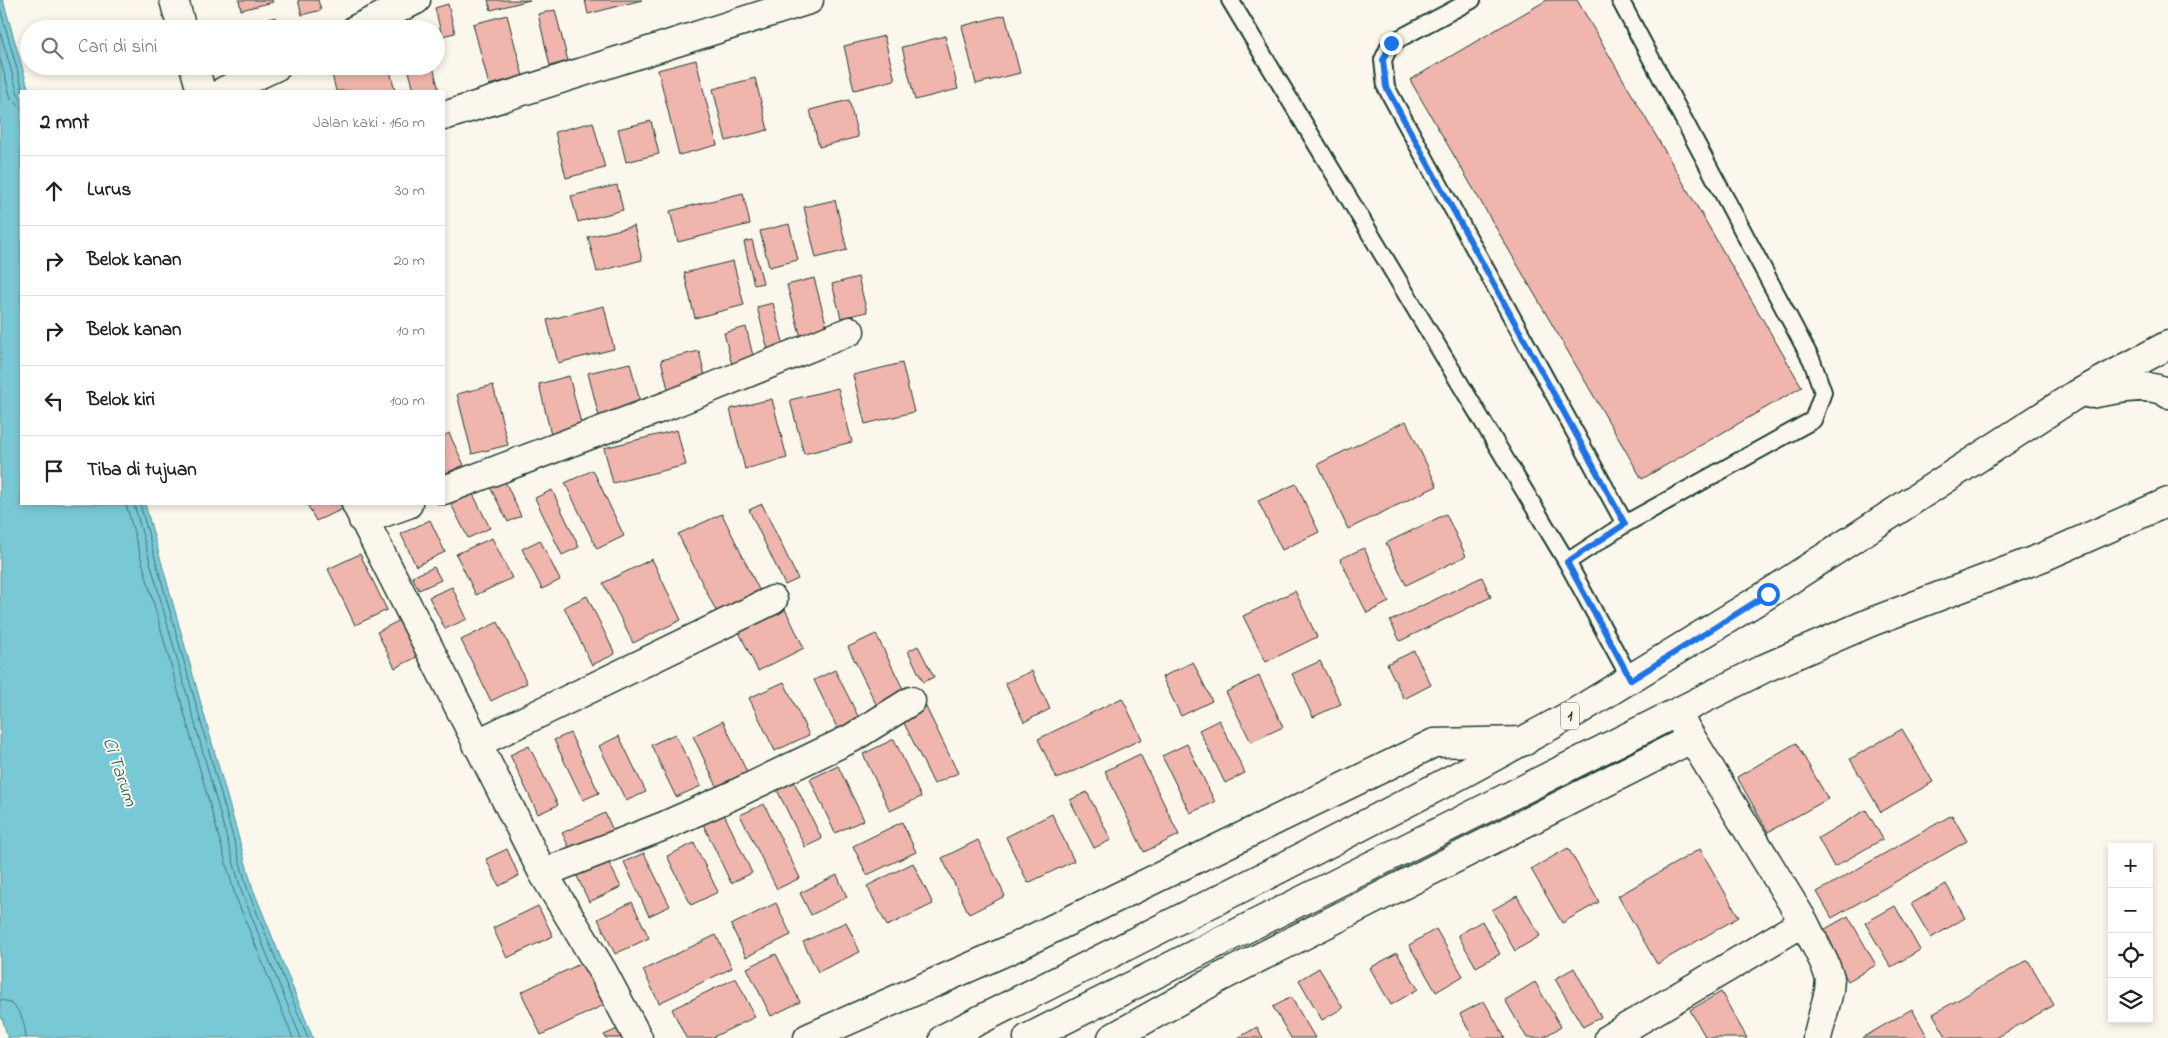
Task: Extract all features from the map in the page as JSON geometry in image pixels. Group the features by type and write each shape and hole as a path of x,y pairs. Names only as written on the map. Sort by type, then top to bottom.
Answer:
{"street":[{"path":"174,0 180,20"},
{"path":"375,20 416,0"},
{"path":"445,116 809,0"},
{"path":"197,75 201,90"},
{"path":"226,90 258,75"},
{"path":"445,490 669,405 850,331"},
{"name":"1","path":"944,1038 1290,863 1525,741 1631,680 2072,397 2168,345"},
{"path":"2072,397 2135,388 2161,388 2168,394"},
{"path":"1028,1038 1677,714 1765,668 1822,642 2044,557 2159,506 2168,490"},
{"path":"402,505 360,512 543,873 604,972 638,1038"},
{"path":"476,744 773,600"},
{"path":"543,873 664,826 720,801 852,738 911,701"},
{"path":"1677,714 1804,922 1830,978 1829,992 1817,1038"},
{"path":"1112,1038 1220,978 1691,738"},
{"path":"808,1038 1009,950 1434,743 1525,741"},
{"path":"1609,1038 1804,922"}],"lane":[{"path":"1230,0 1567,562 1631,680"},
{"path":"1472,0 1391,43 1383,60 1386,87 1625,524"},
{"path":"1567,562 1625,524 1812,420 1823,392 1812,361 1620,0"}],"water":[{"name":"Ci Tarum","path":"0,0 3,0 20,60 20,75 24,75 29,90 20,90 20,505 145,505 253,889 313,1038 8,1038 0,1012"}],"building":[{"path":"239,0 272,0 273,2 241,10"},
{"path":"298,0 318,0 321,10 302,15"},
{"path":"488,0 530,0 491,10"},
{"path":"585,0 642,0 588,14"},
{"path":"1547,0 1577,0 1802,387 1642,479 1410,80"},
{"path":"448,4 455,33 445,35 445,20 438,20 435,8"},
{"path":"555,10 568,61 550,66 538,14"},
{"path":"507,15 523,76 489,85 473,24"},
{"path":"1005,15 1020,73 976,84 962,26"},
{"path":"276,17 277,20 263,20"},
{"path":"884,36 895,80 854,90 844,46"},
{"path":"945,36 958,89 915,100 902,47"},
{"path":"696,60 717,145 679,155 658,70"},
{"path":"225,75 244,75 245,78 227,82"},
{"path":"332,75 391,75 395,90 336,90"},
{"path":"410,75 435,75 439,90 414,90"},
{"path":"755,78 768,130 726,141 713,89"},
{"path":"849,100 858,137 819,147 810,110"},
{"path":"651,121 659,154 626,162 618,129"},
{"path":"593,122 605,168 566,178 555,132"},
{"path":"617,185 623,210 578,222 571,196"},
{"path":"743,193 750,224 678,242 670,211"},
{"path":"835,200 847,250 816,258 804,207"},
{"path":"789,224 798,260 769,267 760,231"},
{"path":"634,226 642,260 597,272 588,237"},
{"path":"752,240 763,283 754,285 744,242"},
{"path":"733,261 744,305 695,318 684,273"},
{"path":"858,277 867,312 841,318 832,284"},
{"path":"814,278 828,331 801,338 787,285"},
{"path":"773,303 784,346 768,350 757,307"},
{"path":"604,306 614,349 558,363 547,320"},
{"path":"746,327 754,360 732,365 724,333"},
{"path":"699,351 707,384 669,393 661,360"},
{"path":"630,363 643,413 601,424 588,373"},
{"path":"902,363 914,412 865,424 853,375"},
{"path":"569,376 582,427 551,435 539,384"},
{"path":"493,385 508,445 472,454 457,394"},
{"path":"838,388 852,442 804,454 790,400"},
{"path":"772,399 787,458 745,469 730,409"},
{"path":"1406,421 1437,486 1348,529 1318,464"},
{"path":"677,430 686,465 613,483 604,448"},
{"path":"449,433 464,465 445,474 445,435"},
{"path":"593,470 624,536 597,549 565,483"},
{"path":"505,481 521,516 508,522 490,487"},
{"path":"1296,484 1319,532 1282,550 1258,501"},
{"path":"552,490 579,547 562,555 535,498"},
{"path":"472,492 490,528 468,538 450,502"},
{"path":"762,504 798,579 785,585 749,510"},
{"path":"308,505 341,505 343,509 316,521"},
{"path":"722,514 763,598 720,619 678,534"},
{"path":"1446,514 1466,556 1406,585 1386,543"},
{"path":"430,520 445,552 416,566 401,534"},
{"path":"492,538 512,578 476,595 456,554"},
{"path":"540,540 560,580 542,589 522,549"},
{"path":"1364,548 1389,602 1367,613 1340,559"},
{"path":"360,554 387,610 355,625 328,569"},
{"path":"652,559 681,620 633,643 603,583"},
{"path":"434,567 441,580 419,590 412,577"},
{"path":"1482,577 1491,597 1400,641 1390,621"},
{"path":"452,587 467,619 445,629 429,597"},
{"path":"1295,591 1317,637 1266,662 1243,616"},
{"path":"587,596 615,654 592,665 564,607"},
{"path":"784,607 804,648 758,671 738,630"},
{"path":"402,619 419,656 395,668 377,632"},
{"path":"498,622 527,683 491,701 461,640"},
{"path":"876,634 906,695 878,708 848,647"},
{"path":"918,646 934,677 923,682 908,651"},
{"path":"1414,651 1431,685 1404,699 1387,664"},
{"path":"1320,661 1341,704 1313,717 1292,674"},
{"path":"1193,662 1212,701 1181,716 1162,677"},
{"path":"835,670 864,728 842,738 814,680"},
{"path":"1032,671 1050,709 1024,722 1005,683"},
{"path":"1259,676 1283,727 1251,742 1226,692"},
{"path":"784,682 809,735 775,751 749,698"},
{"path":"1122,698 1142,739 1057,779 1038,739"},
{"path":"925,705 958,773 934,784 901,717"},
{"path":"1219,720 1245,773 1225,783 1199,730"},
{"path":"723,721 752,783 722,797 693,736"},
{"path":"1902,729 1933,782 1881,812 1850,759"},
{"path":"570,733 599,793 583,800 554,740"},
{"path":"675,734 701,786 676,797 651,745"},
{"path":"619,736 646,792 626,801 599,746"},
{"path":"894,739 921,797 890,811 863,754"},
{"path":"1796,743 1828,799 1768,832 1737,777"},
{"path":"1187,744 1215,802 1190,813 1162,756"},
{"path":"529,746 558,805 538,814 510,755"},
{"path":"1140,754 1179,835 1144,852 1105,771"},
{"path":"838,766 864,820 835,833 810,779"},
{"path":"794,782 822,839 805,847 777,790"},
{"path":"1087,792 1111,840 1094,848 1070,800"},
{"path":"764,804 800,878 777,889 740,815"},
{"path":"1866,810 1883,839 1834,867 1818,838"},
{"path":"605,813 617,839 575,859 562,833"},
{"path":"724,814 752,873 731,883 703,824"},
{"path":"1052,814 1074,861 1028,883 1006,837"},
{"path":"1952,815 1967,841 1832,918 1817,892"},
{"path":"902,822 916,852 867,875 853,846"},
{"path":"978,840 1005,896 969,914 942,858"},
{"path":"694,843 718,892 691,905 667,856"},
{"path":"1568,848 1599,902 1562,923 1531,869"},
{"path":"507,849 519,876 499,886 486,859"},
{"path":"1700,849 1739,917 1657,964 1618,896"},
{"path":"644,853 670,906 649,916 624,862"},
{"path":"607,859 621,887 589,902 576,874"},
{"path":"913,863 933,904 887,926 867,886"},
{"path":"837,875 847,897 811,915 800,893"},
{"path":"1946,884 1965,918 1931,938 1911,904"},
{"path":"1517,896 1540,936 1515,951 1492,910"},
{"path":"632,902 649,938 615,954 598,919"},
{"path":"776,903 791,935 746,957 731,925"},
{"path":"538,906 553,936 507,958 493,928"},
{"path":"1895,906 1920,950 1891,967 1865,923"},
{"path":"1848,916 1876,965 1848,981 1820,932"},
{"path":"1482,921 1500,954 1476,967 1458,935"},
{"path":"846,922 860,952 818,972 803,942"},
{"path":"1436,929 1463,976 1436,992 1409,945"},
{"path":"716,935 732,968 659,1003 643,970"},
{"path":"1397,953 1418,989 1391,1005 1370,968"},
{"path":"776,954 800,1002 771,1016 747,968"},
{"path":"2028,960 2054,1005 1996,1038 1947,1038 1933,1014"},
{"path":"584,962 604,1005 541,1035 521,992"},
{"path":"1319,968 1343,1008 1322,1020 1299,980"},
{"path":"1574,968 1601,1017 1583,1027 1555,979"},
{"path":"736,978 755,1017 711,1038 686,1038 672,1009"},
{"path":"1535,982 1561,1027 1542,1038 1527,1038 1505,1000"},
{"path":"1721,992 1747,1038 1706,1038 1690,1010"},
{"path":"1291,997 1315,1038 1291,1038 1273,1007"},
{"path":"1484,1001 1505,1038 1473,1038 1460,1014"},
{"path":"1912,1009 1928,1038 1862,1038"},
{"path":"627,1025 633,1038 606,1038 604,1035"},
{"path":"1257,1027 1263,1038 1238,1038"}],"route":[{"path":"1391,43 1383,60 1386,87 1625,524 1567,562 1631,680 1768,594"}]}
